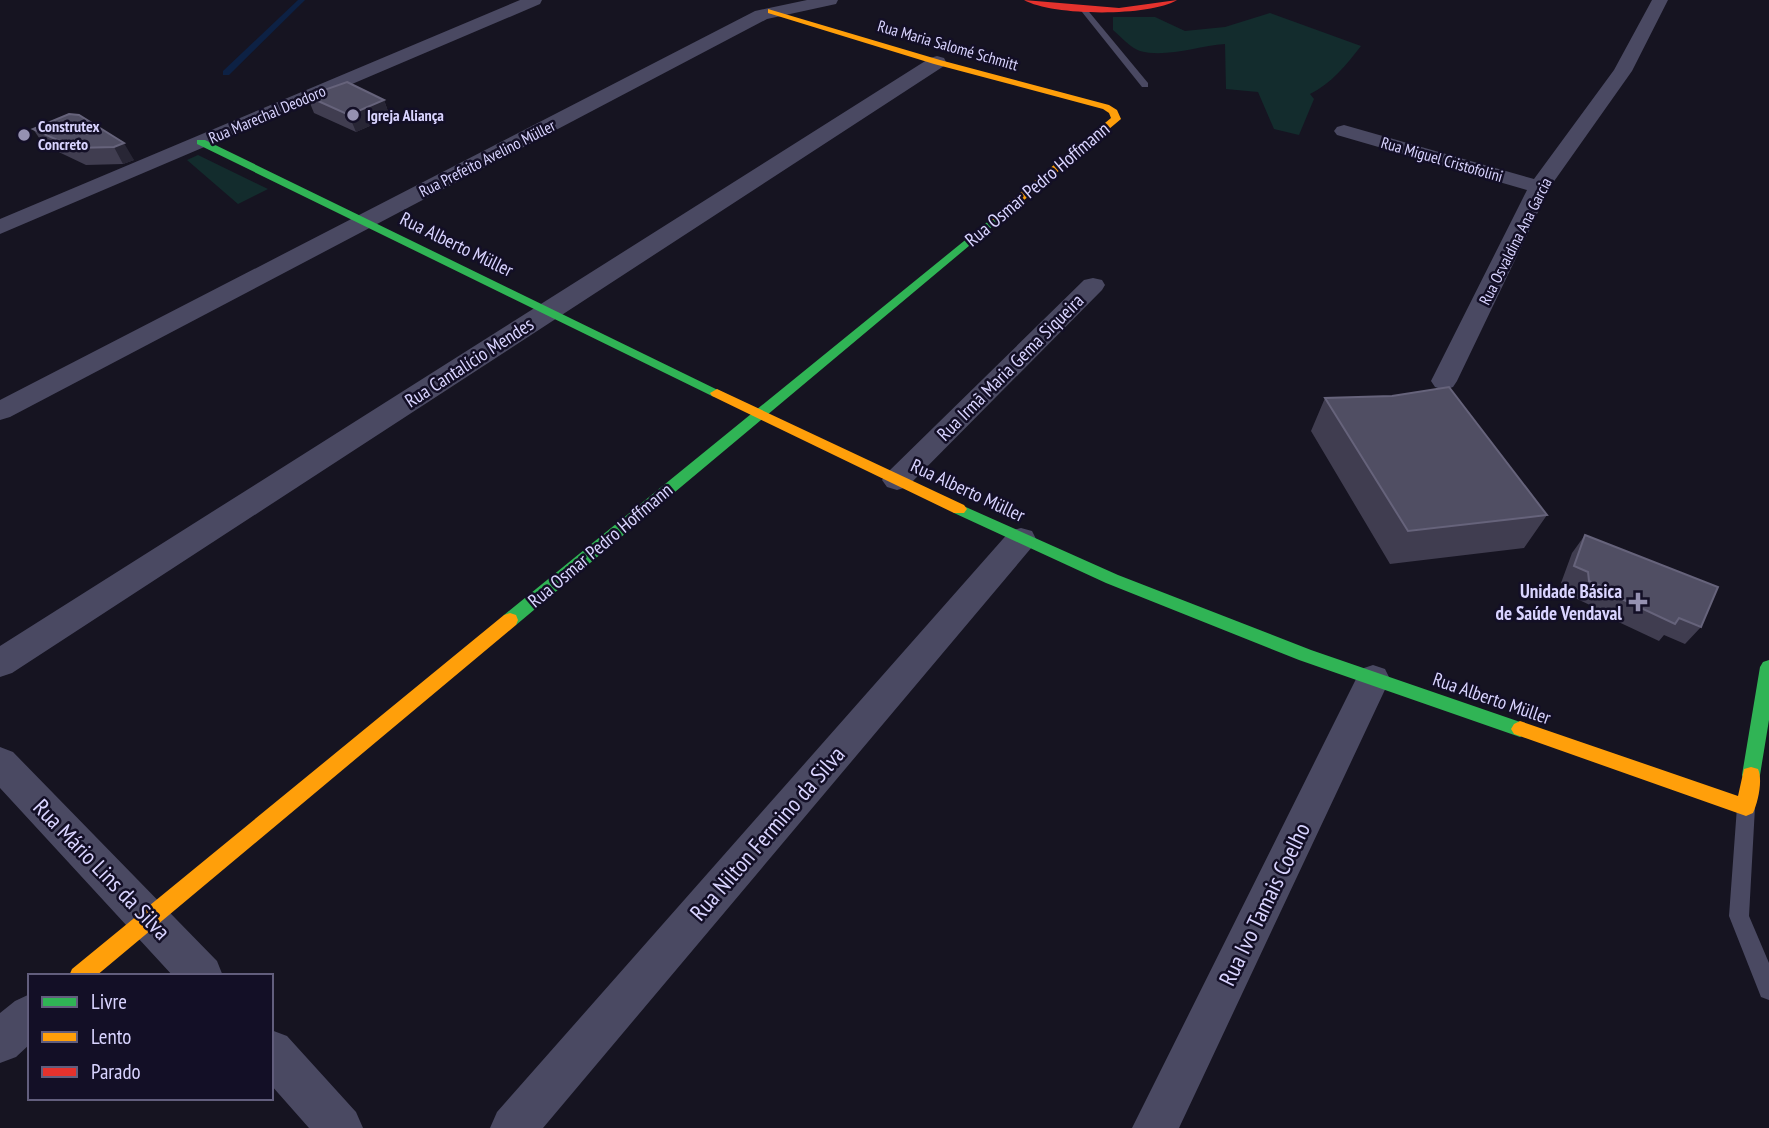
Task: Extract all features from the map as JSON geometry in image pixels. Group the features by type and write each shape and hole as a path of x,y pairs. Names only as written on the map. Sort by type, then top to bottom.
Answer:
{"street":[{"name":"Rua Marechal Deodoro","path":"0,227 534,0"},
{"name":"Rua Prefeito Avelino Müller","path":"0,411 771,11 830,0"},
{"path":"1028,0 1085,10 1128,12 1173,0"},
{"name":"Rua Osvaldina Ana Garcia","path":"1444,381 1539,187 1623,71 1660,0"},
{"name":"Rua Maria Salomé Schmitt","path":"771,11 937,62 1105,107 1114,112"},
{"name":"Rua Cantalício Mendes","path":"0,663 937,62"},
{"name":"Rua Osmar Pedro Hoffmann","path":"81,974 1116,119 1114,112"},
{"name":"Rua Miguel Cristofolini","path":"1344,131 1539,187"},
{"name":"Rua Alberto Müller","path":"201,142 1021,539 1187,610 1373,679 1745,807"},
{"name":"Rua Irmã Maria Gema Siqueira","path":"897,480 1093,285"},
{"name":"Rua Nilton Fermino da Silva","path":"513,1128 1021,539"},
{"path":"1745,807 1769,667"},
{"name":"Rua Ivo Tamais Coelho","path":"1155,1128 1373,679"},
{"name":"Rua Mário Lins da Silva","path":"0,763 200,974"},
{"path":"0,1041 28,1018"},
{"path":"273,1054 340,1128"}],"lane":[{"path":"1085,10 1145,85"},
{"path":"1745,807 1739,916 1769,989"}],"green space":[{"path":"1270,13 1361,46 1332,79 1310,94 1314,99 1299,135 1274,129 1258,92 1226,89 1225,44 1150,53 1133,47 1113,30 1113,17 1155,17 1185,31 1225,27"},
{"path":"198,155 268,189 238,204 187,160"}],"building":[{"path":"347,82 384,100 349,115 307,96"},
{"path":"69,114 79,115 124,143 114,147 75,148 33,129"},
{"path":"1449,387 1547,515 1408,531 1325,398 1392,396"},
{"path":"1585,535 1718,587 1701,627 1679,618 1675,624 1589,581 1588,572 1574,566"}],"waterway":[{"path":"226,73 302,0"}],"traffic: fast":[{"path":"201,142 717,393"},
{"path":"510,620 996,218"},
{"path":"959,509 1112,579 1305,655 1520,729"},
{"path":"1751,775 1769,667"}],"traffic: slow":[{"path":"771,11 937,62 1106,107 1114,112 1116,119 996,218"},
{"path":"717,393 959,509"},
{"path":"81,974 510,620"},
{"path":"1520,729 1746,807 1751,775"}],"traffic: jam":[{"path":"1028,0 1101,10 1137,9 1173,0"}],"place":[{"name":"Igreja Aliança","path":"353,115"},
{"name":"Construtex Concreto","path":"24,135"},
{"name":"Unidade Básica de Saúde Vendaval","path":"1638,602"}]}
